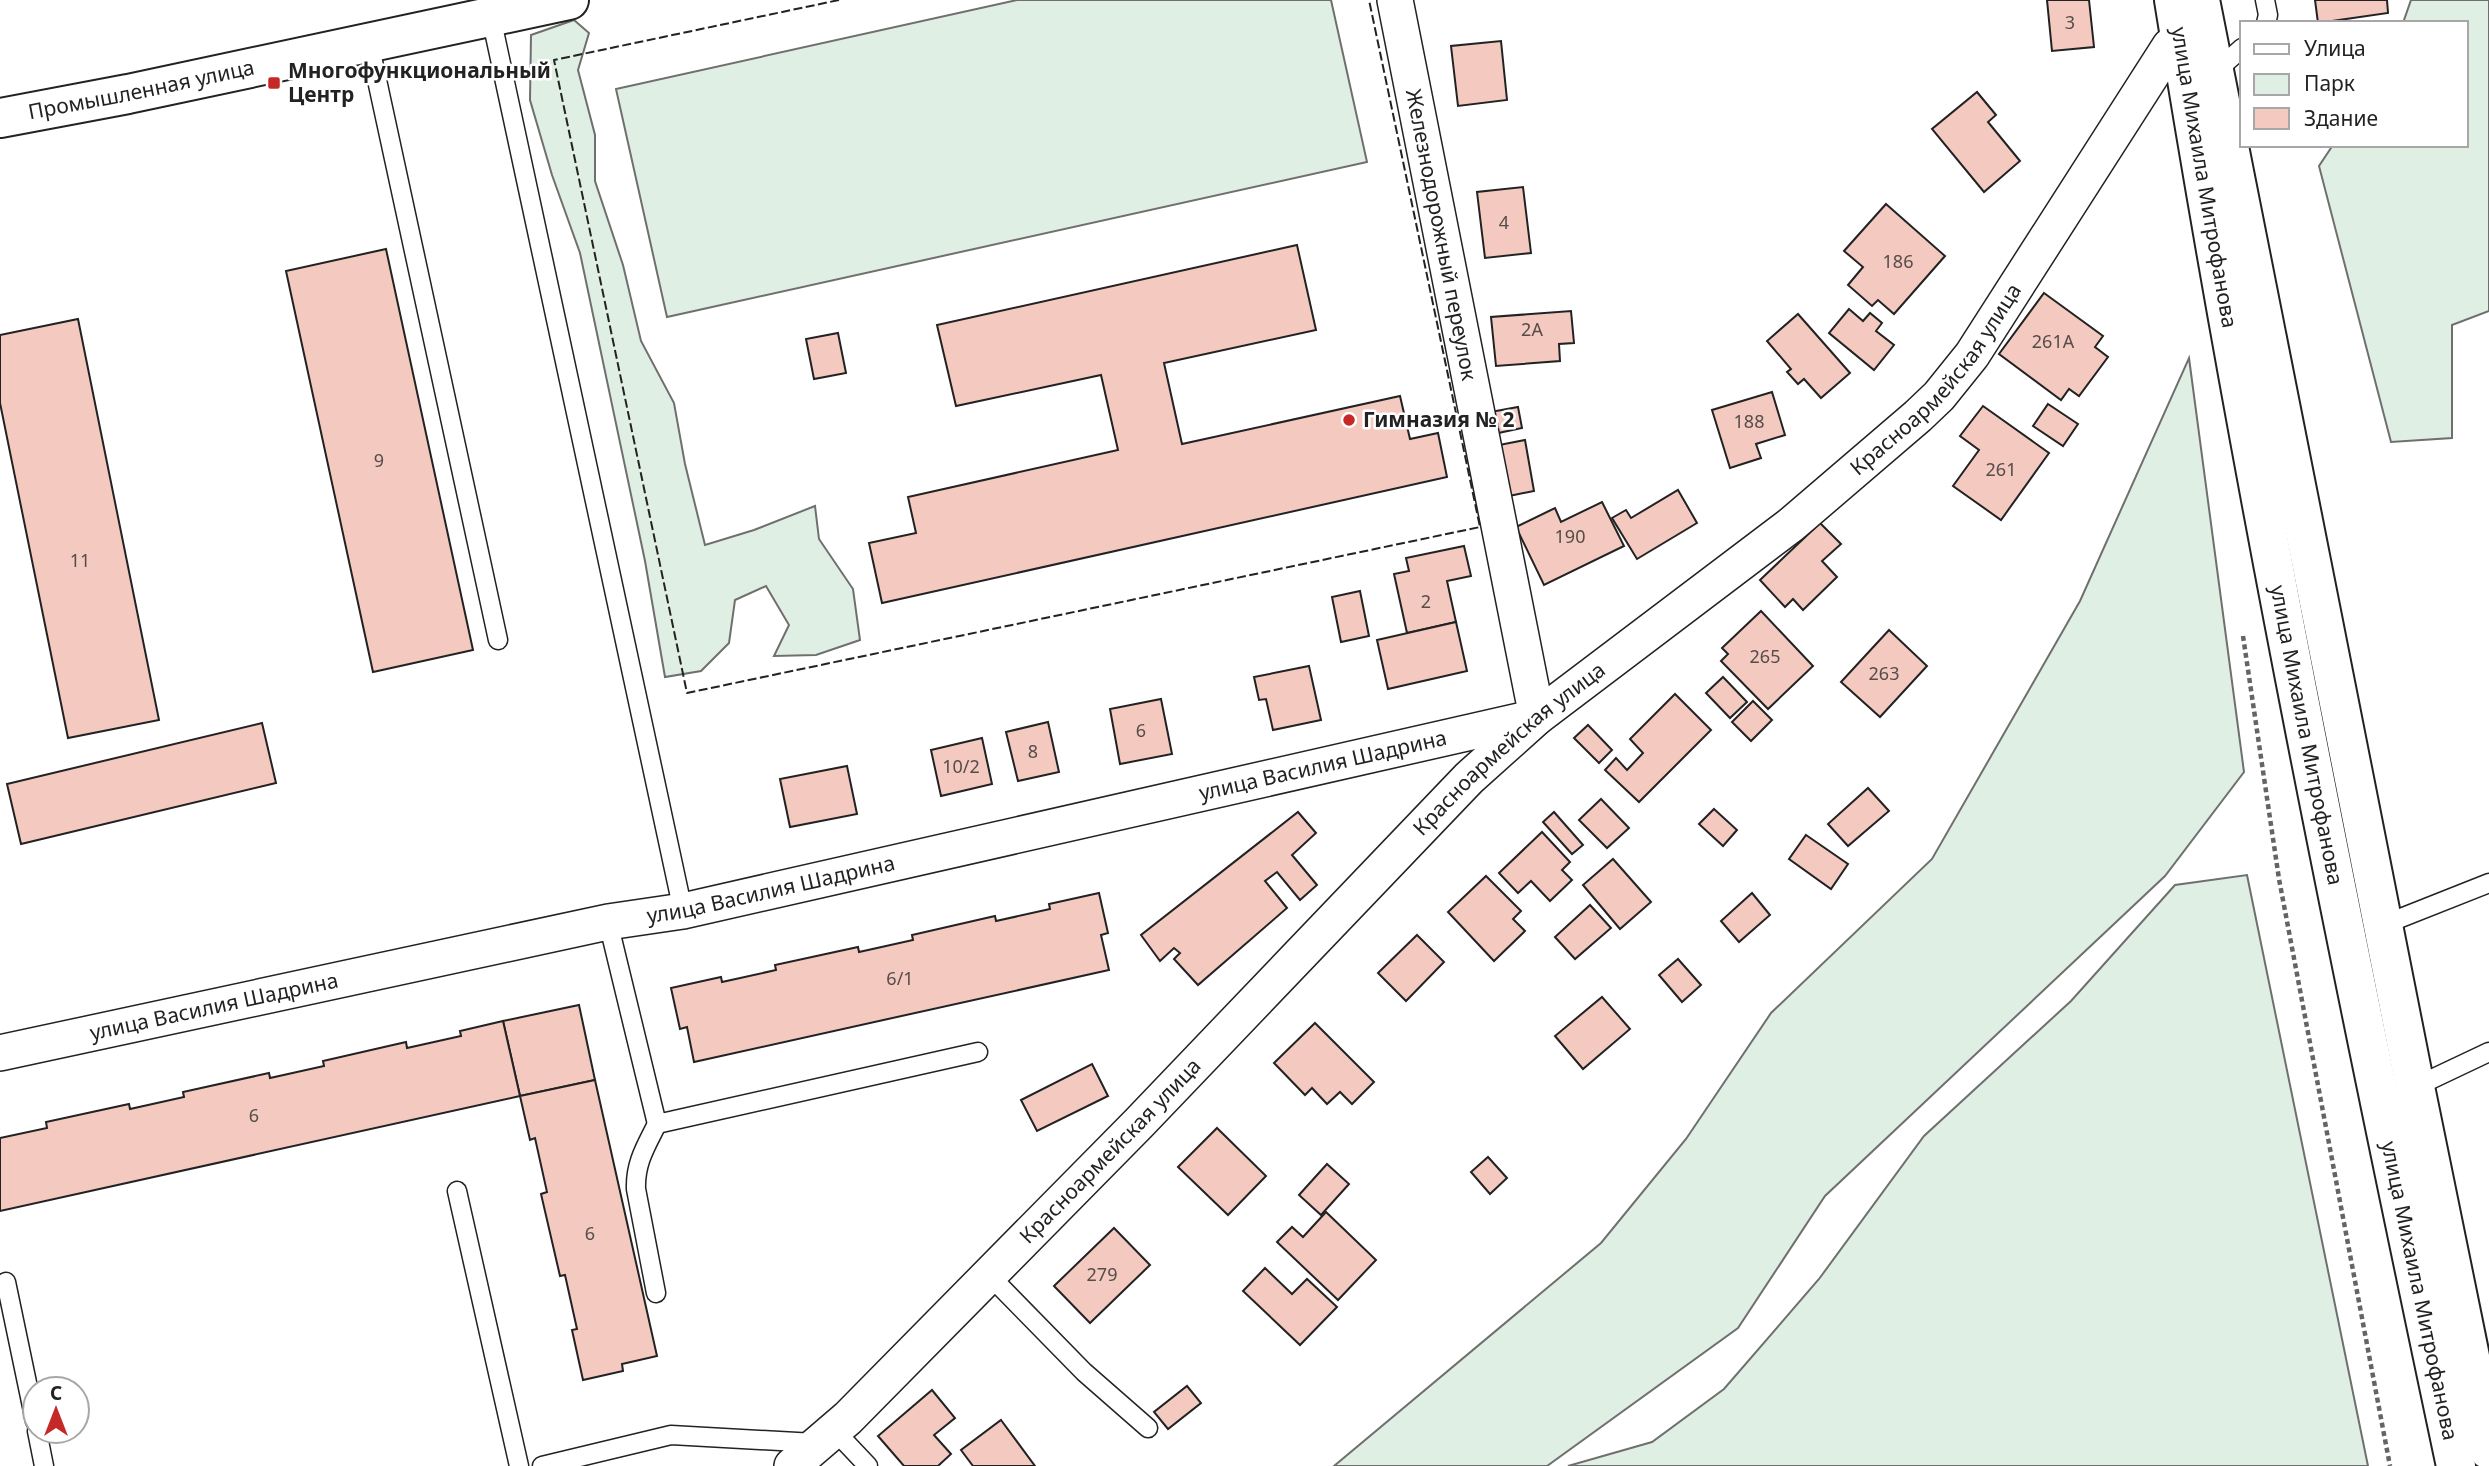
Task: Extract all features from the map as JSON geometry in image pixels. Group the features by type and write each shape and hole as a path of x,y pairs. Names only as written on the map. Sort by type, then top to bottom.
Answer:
{"main road":[{"name":"Промышленная улица","path":"0,118 569,0"},
{"name":"улица Михаила Митрофанова","path":"2174,0 2196,24 2214,72 2489,1450"},
{"name":"улица Михаила Митрофанова","path":"2196,24 2237,370 2301,712 2456,1466"},
{"path":"2301,712 2341,710"},
{"path":"2378,1093 2415,1087"}],"street":[{"name":"Железнодорожный переулок","path":"1395,0 1537,717"},
{"name":"Красноармейская улица","path":"792,1466 826,1437 1139,1123 1469,778 1537,717 1792,524 1939,396 1972,355 2170,46 2196,24"},
{"name":"улица Василия Шадрина","path":"0,1053 608,922 683,911 1537,717"}],"lane":[{"path":"2266,0 2266,21"},
{"path":"491,17 683,911"},
{"path":"369,43 498,640"},
{"path":"2214,72 2240,50"},
{"path":"2383,925 2489,883"},
{"path":"608,922 657,1124 641,1154 636,1173 636,1189 656,1293"},
{"path":"657,1124 978,1052"},
{"path":"2415,1087 2489,1052"},
{"path":"457,1191 519,1466"},
{"path":"989,1275 1084,1372 1148,1428"},
{"path":"6,1282 25,1375"},
{"path":"542,1466 671,1435 826,1437 868,1466"},
{"path":"40,1445 44,1466"}],"path":[{"path":"2242,631 2279,879 2390,1466"}],"green space":[{"path":"1017,0 1331,0 1367,162 667,317 616,89"},
{"path":"2411,0 2489,0 2489,311 2452,325 2452,438 2391,442 2319,166 2332,147 2468,147 2468,21 2404,21"},
{"path":"574,20 589,33 578,70 595,135 595,181 623,265 641,341 674,403 685,464 705,545 754,530 815,506 819,539 853,589 860,640 816,655 774,656 789,625 766,586 735,600 729,643 701,671 665,677 645,561 580,253 552,175 530,100 531,35"},
{"path":"2189,358 2244,772 2165,876 1825,1196 1738,1328 1547,1466 1334,1466 1601,1243 1686,1139 1771,1013 1932,859 2080,601"},
{"path":"2247,875 2368,1466 1568,1466 1652,1442 1724,1389 1819,1279 1924,1136 2071,1001 2175,885"}],"building":[{"path":"2047,0 2089,0 2094,47 2052,51"},
{"path":"2315,0 2387,0 2388,13 2318,21"},
{"path":"1501,41 1507,100 1458,106 1451,46"},
{"path":"1977,92 1996,115 1988,122 2020,161 1984,192 1932,129"},
{"path":"1523,187 1531,253 1485,258 1477,192"},
{"path":"1886,204 1945,256 1894,314 1878,300 1872,306 1848,285 1863,267 1844,251"},
{"name":"Гимназия № 2","path":"1297,245 1316,330 1164,363 1182,444 1400,396 1410,439 1438,433 1447,477 882,603 869,543 916,533 908,497 1118,450 1101,375 956,406 937,325"},
{"path":"386,249 473,650 373,672 286,271"},
{"path":"2044,293 2103,336 2095,347 2108,357 2079,396 2069,389 2061,400 1999,354"},
{"path":"1849,309 1863,321 1870,313 1882,323 1876,331 1894,345 1874,370 1829,333"},
{"path":"1571,311 1574,343 1559,344 1560,361 1496,366 1491,317"},
{"path":"1798,314 1850,373 1821,398 1804,379 1798,384 1787,372 1791,369 1767,341"},
{"path":"78,319 159,720 68,738 0,403 0,335"},
{"path":"838,333 846,373 814,379 806,339"},
{"path":"1772,392 1785,435 1756,444 1761,458 1730,468 1712,410"},
{"path":"2048,404 2078,424 2063,446 2033,426"},
{"path":"1983,406 2049,453 2001,520 1953,486 1979,450 1960,436"},
{"path":"1518,407 1522,428 1489,435 1485,413"},
{"path":"1525,440 1534,491 1504,497 1494,446"},
{"path":"1678,490 1697,523 1637,559 1612,518 1626,510 1631,518"},
{"path":"1602,502 1624,546 1544,585 1516,527 1555,508 1561,522"},
{"path":"1820,523 1841,544 1822,561 1837,577 1803,610 1793,599 1785,607 1760,580"},
{"path":"1464,546 1471,576 1447,581 1456,622 1407,633 1394,574 1409,571 1406,558"},
{"path":"1360,591 1369,636 1341,642 1332,597"},
{"path":"1761,611 1813,666 1768,709 1721,661 1728,654 1722,648"},
{"path":"1456,622 1467,671 1388,689 1377,640"},
{"path":"1889,630 1927,666 1880,717 1841,682"},
{"path":"1309,666 1321,720 1273,730 1266,699 1259,700 1254,677"},
{"path":"1723,677 1747,702 1730,718 1706,693"},
{"path":"1675,694 1711,730 1639,802 1605,770 1616,758 1627,770 1643,753 1630,739"},
{"path":"1161,699 1172,754 1120,764 1110,709"},
{"path":"1753,701 1772,720 1751,741 1732,722"},
{"path":"1048,722 1059,772 1018,781 1006,732"},
{"path":"262,723 276,783 21,844 7,784"},
{"path":"1588,725 1612,750 1599,763 1574,738"},
{"path":"982,738 992,784 941,796 931,750"},
{"path":"847,766 857,814 790,827 780,779"},
{"path":"1868,788 1889,811 1848,846 1828,824"},
{"path":"1601,799 1629,828 1607,848 1579,820"},
{"path":"1714,809 1737,830 1723,846 1699,824"},
{"path":"1298,812 1316,833 1292,855 1317,885 1300,900 1277,872 1265,881 1287,908 1198,985 1174,959 1180,953 1174,948 1160,961 1141,935"},
{"path":"1554,812 1583,845 1572,854 1543,822"},
{"path":"1542,832 1570,862 1562,870 1572,880 1550,901 1531,881 1518,893 1499,873"},
{"path":"1806,835 1848,864 1831,889 1789,859"},
{"path":"1613,859 1651,902 1620,929 1583,885"},
{"path":"1486,876 1521,911 1513,919 1525,931 1494,961 1448,912"},
{"path":"1099,893 1108,933 1101,935 1109,970 694,1062 687,1027 680,1029 671,988 721,977 722,982 776,970 775,965 858,947 859,952 913,940 912,935 995,916 996,921 1050,909 1049,904"},
{"path":"1752,893 1770,915 1739,942 1721,921"},
{"path":"1590,905 1611,928 1575,959 1555,937"},
{"path":"1417,935 1444,962 1406,1001 1378,973"},
{"path":"1678,959 1701,985 1682,1002 1659,975"},
{"path":"1602,997 1630,1029 1583,1069 1555,1036"},
{"path":"579,1005 595,1080 520,1096 503,1021"},
{"path":"503,1021 520,1096 0,1211 0,1138 47,1128 46,1122 129,1104 130,1109 184,1097 183,1092 269,1073 270,1078 324,1066 323,1061 406,1042 407,1048 461,1036 460,1031"},
{"path":"1315,1023 1374,1082 1352,1104 1340,1092 1327,1104 1312,1088 1305,1095 1274,1063"},
{"path":"1092,1064 1108,1096 1037,1131 1021,1100"},
{"path":"595,1080 657,1356 622,1364 623,1371 583,1380 572,1330 577,1329 565,1275 560,1276 541,1194 547,1192 535,1138 530,1140 520,1096"},
{"path":"1217,1128 1266,1176 1228,1215 1178,1167"},
{"path":"1488,1157 1507,1178 1490,1194 1471,1172"},
{"path":"1327,1164 1349,1184 1321,1215 1299,1195"},
{"path":"1326,1212 1376,1260 1338,1300 1277,1242 1292,1227 1303,1237"},
{"path":"1114,1228 1150,1265 1090,1323 1054,1286"},
{"path":"1265,1268 1292,1294 1307,1279 1337,1307 1300,1345 1243,1291"},
{"path":"1187,1386 1201,1403 1168,1429 1154,1412"},
{"path":"932,1390 955,1418 934,1435 951,1454 938,1466 904,1466 878,1436"},
{"path":"1001,1420 1035,1466 973,1466 961,1450"}],"fence":[{"path":"839,0 554,60 687,693 1480,527 1369,0"}],"place":[{"name":"Многофункциональный Центр","path":"274,83"},
{"name":"Гимназия № 2","path":"1349,420"}]}
